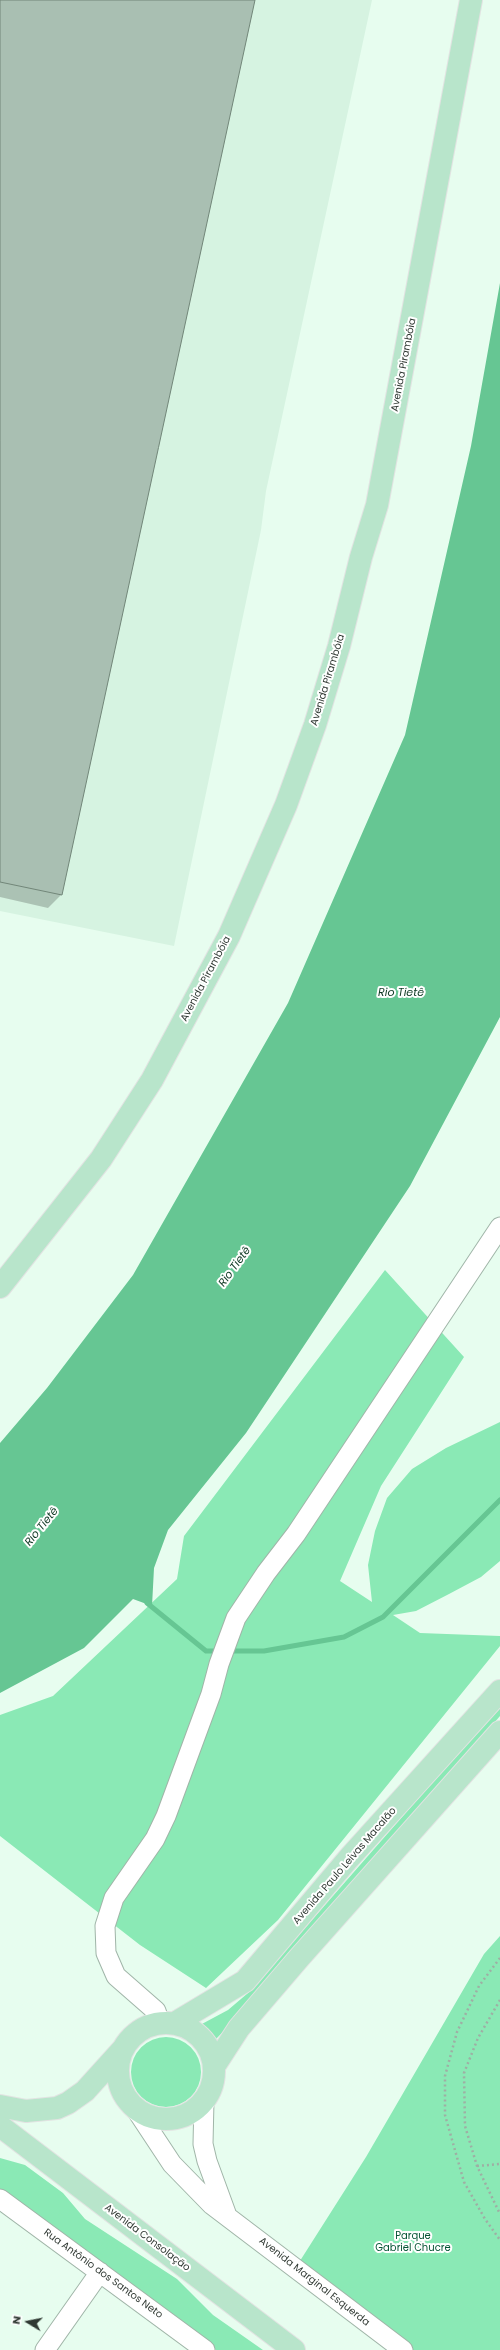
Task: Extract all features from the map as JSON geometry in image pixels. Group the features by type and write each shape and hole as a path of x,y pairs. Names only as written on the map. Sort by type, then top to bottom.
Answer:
{"main road":[{"name":"Avenida Pirambóia","path":"0,1286 101,1159 152,1080 229,936 286,805 315,725 339,646 361,557 377,505 471,0"},
{"name":"Avenida Paulo Leivas Macalão","path":"168,2023 245,1981 349,1858 500,1692"},
{"path":"124,2048 118,2064 119,2080 125,2096 135,2108 152,2118 171,2119 190,2114 204,2101 211,2090 215,2065 239,2028 500,1732"},
{"path":"0,2106 26,2111 57,2108 68,2104 85,2091 133,2036 145,2027 168,2023 190,2028 202,2038 210,2050 215,2065"},
{"name":"Avenida Consolação","path":"0,2126 294,2350"}],"street":[{"path":"168,2023 116,1976 106,1953 105,1926 114,1898 155,1839 166,1816 211,1694 228,1638 240,1612 266,1573 296,1534 500,1226"},
{"path":"204,2101 203,2144 206,2161 226,2213"},
{"name":"Avenida Marginal Esquerda","path":"135,2108 172,2164 212,2205 226,2213 403,2350"},
{"name":"Rua Antônio dos Santos Neto","path":"0,2200 205,2350"},
{"path":"45,2350 100,2272"}],"path":[{"path":"500,1958 479,1986 457,2032 445,2076 444,2115 464,2182 485,2219 500,2240"},
{"path":"500,2000 478,2038 464,2073 465,2126 477,2166 500,2214"},
{"path":"477,2166 500,2164"}],"shaded area":[{"path":"0,0 372,0 266,491 261,530 174,946 0,911"}],"green space":[{"path":"385,1270 464,1357 381,1486 340,1581 372,1602 368,1565 375,1531 387,1498 412,1469 446,1448 500,1422 500,1561 481,1577 416,1611 393,1615 420,1633 500,1636 500,1646 278,1920 206,1988 140,1945 0,1836 0,1715 53,1696 177,1579 184,1536"},
{"path":"500,1705 500,1716 259,1995 215,2040 200,2025 228,2010 248,1993"},
{"name":"Parque Gabriel Chucre","path":"500,1936 500,2350 409,2350 298,2264 366,2157 484,1954"},
{"path":"166,2037 185,2043 195,2053 201,2072 195,2091 185,2101 166,2107 147,2101 137,2091 131,2072 137,2053 147,2043"},
{"path":"0,2158 25,2165 63,2193 85,2219 177,2279 213,2315 263,2350 216,2350 0,2190"}],"water":[{"name":"Rio Tietê","path":"500,283 500,1017 410,1186 246,1433 168,1530 154,1568 152,1606 133,1599 84,1648 0,1693 0,1443 47,1388 133,1275 288,1003 405,735 471,446"}],"building":[{"path":"0,0 255,0 62,895 0,882"}],"waterway":[{"path":"227,1651 264,1651 344,1637 383,1617 500,1500"},
{"path":"147,1603 206,1651 219,1651"}]}
